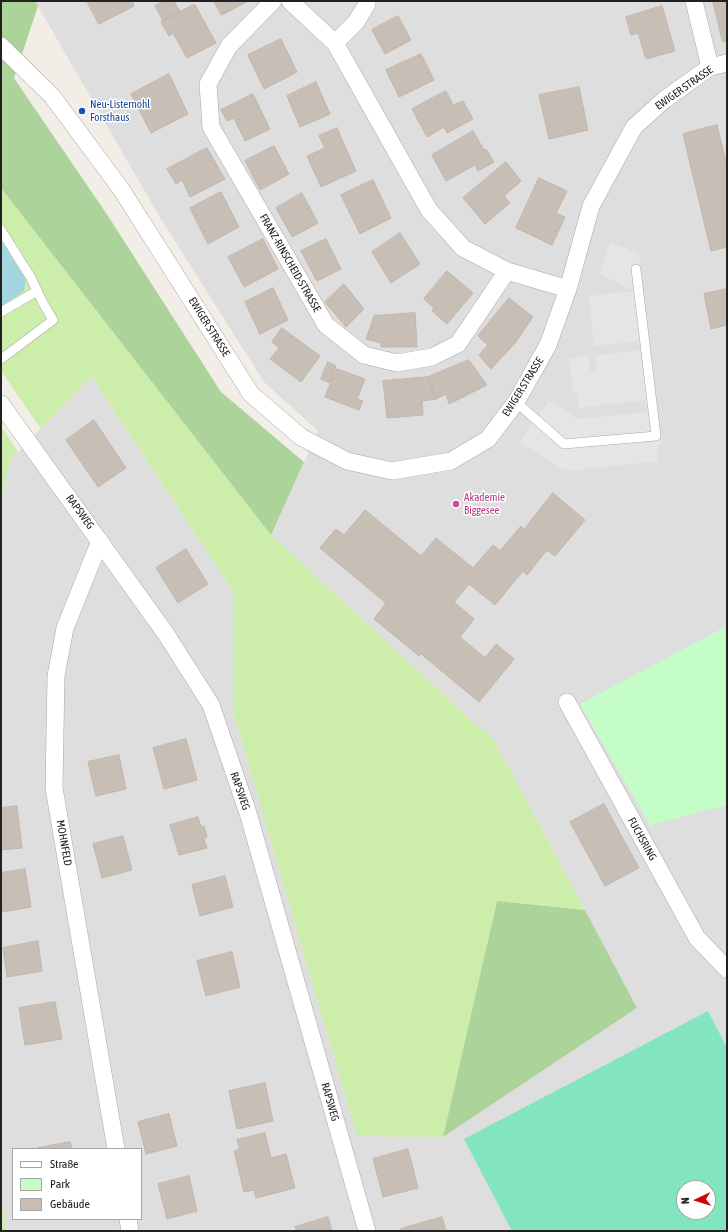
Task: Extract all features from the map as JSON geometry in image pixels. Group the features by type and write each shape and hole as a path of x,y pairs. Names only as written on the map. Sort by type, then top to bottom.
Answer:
{"street":[{"name":"FRANZ-RINSCHEID-STRASSE","path":"274,1 229,46 208,84 211,127 326,324 364,355 397,363 432,357 458,344 507,271"},
{"path":"290,1 335,43 429,210 463,248 507,271 568,289"},
{"path":"335,43 356,22 367,4 367,1"},
{"path":"694,1 710,67"},
{"name":"EWIGER STRASSE","path":"1,46 52,96 121,189 252,394 301,437 347,461 392,470 451,461 488,438 516,402 548,345 568,289 591,206 634,128 664,100 710,67 727,63"},
{"name":"RAPSWEG","path":"1,404 166,634 211,705 248,813 367,1231"},
{"name":"MOHNFELD","path":"100,542 64,628 56,676 54,788 116,1148"},
{"name":"FUCHSRING","path":"567,702 697,938 727,969"},
{"path":"128,1220 130,1231"}],"lane":[{"path":"1,230 31,278 53,320 1,359"},
{"path":"516,402 564,444 656,436 636,269"},
{"path":"1,312 37,291"}],"shaded area":[{"path":"35,1 727,1 727,1231 7,1231 1,1197 1,501 10,461 91,376 233,591 233,711 357,1135 443,1137 637,1008 495,742 271,535 318,431 264,382 159,216"},
{"path":"610,242 639,254 661,445 657,446 658,461 569,471 559,467 519,442 549,401 578,419 646,412 645,400 579,408 578,392 573,392 569,358 589,356 590,371 596,370 595,356 640,350 639,341 594,346 589,296 634,291 599,273"}],"green space":[{"path":"1,1 35,1 38,6 14,78 108,216 221,392 304,462 271,535 1,188"},
{"path":"1,188 271,535 495,742 585,910 497,901 443,1137 357,1136 233,711 233,591 91,376 41,429 1,371"},
{"path":"1,426 18,452 10,461 1,501"},
{"path":"727,626 727,805 650,825 580,704"},
{"path":"497,901 585,910 637,1008 443,1137"},
{"path":"708,1011 727,1048 727,1231 512,1231 464,1139"},
{"path":"1,1197 7,1231 1,1231"}],"water":[{"path":"1,239 26,280 24,291 1,307"}],"building":[{"path":"87,1 132,1 134,6 99,24"},
{"path":"164,1 174,1 180,12 163,21 155,6"},
{"path":"214,1 248,1 222,15"},
{"path":"713,1 727,1 727,41 723,42"},
{"path":"195,5 216,43 187,58 173,33 169,36 161,22"},
{"path":"662,6 675,51 646,59 638,33 631,35 626,17"},
{"path":"398,16 411,40 385,54 372,30"},
{"path":"281,39 297,72 264,89 248,55"},
{"path":"421,54 434,80 399,97 386,70"},
{"path":"169,74 188,114 151,133 131,94"},
{"path":"316,82 330,114 300,127 287,96"},
{"path":"579,87 588,130 549,139 539,95"},
{"path":"446,91 453,105 463,101 473,119 447,133 444,127 427,137 412,109"},
{"path":"253,94 270,129 245,141 234,118 227,121 221,110"},
{"path":"717,125 727,166 727,247 711,251 683,134"},
{"path":"337,128 356,171 321,187 307,156 325,148 319,136"},
{"path":"473,131 484,150 486,149 494,162 478,171 475,165 446,181 432,155"},
{"path":"274,146 289,174 260,190 245,161"},
{"path":"207,148 225,179 190,197 182,180 176,184 167,169"},
{"path":"506,162 521,181 504,196 510,203 485,224 463,198"},
{"path":"539,178 567,191 556,213 565,217 552,245 516,228"},
{"path":"373,180 391,218 360,234 341,195"},
{"path":"221,192 239,227 208,244 190,208"},
{"path":"302,193 318,223 292,237 276,208"},
{"path":"400,233 420,264 391,283 372,252"},
{"path":"263,239 278,269 244,287 228,257"},
{"path":"326,239 341,269 317,281 301,251"},
{"path":"447,271 473,293 447,324 432,311 434,308 424,299"},
{"path":"344,284 364,309 346,327 325,302"},
{"path":"273,288 288,320 260,334 245,302"},
{"path":"727,289 727,325 711,329 704,294"},
{"path":"509,298 533,317 515,343 491,369 479,355 488,345 478,336"},
{"path":"415,313 417,347 381,347 381,343 366,339 374,316"},
{"path":"282,328 320,356 301,382 270,359 279,348 272,342"},
{"path":"469,360 487,385 449,404 446,394 436,399 428,377"},
{"path":"328,362 336,366 330,383 321,379"},
{"path":"337,369 365,379 357,399 363,401 359,410 325,397"},
{"path":"428,377 436,399 422,401 423,415 387,418 383,381"},
{"path":"94,420 126,468 98,487 66,440"},
{"path":"553,493 585,520 555,556 547,550 527,575 523,571 495,605 469,584 454,602 474,619 460,637 485,658 496,644 514,659 479,702 421,654 419,656 374,619 386,603 320,548 336,529 344,535 365,510 421,556 436,538 473,568 493,545 500,551 521,526 524,529"},
{"path":"186,549 208,584 178,603 156,568"},
{"path":"186,739 197,780 164,789 153,748"},
{"path":"119,755 126,789 96,796 88,762"},
{"path":"604,804 639,868 605,886 570,822"},
{"path":"17,806 22,848 1,850 1,808"},
{"path":"198,817 201,827 204,826 207,837 204,839 207,848 179,855 170,825"},
{"path":"123,836 132,870 102,878 93,844"},
{"path":"25,869 31,907 3,912 1,899 1,873"},
{"path":"225,876 233,907 200,916 192,885"},
{"path":"38,941 42,971 7,977 3,948"},
{"path":"232,952 240,987 206,996 197,961"},
{"path":"55,1002 62,1039 25,1045 19,1008"},
{"path":"265,1083 273,1121 237,1129 229,1091"},
{"path":"169,1114 177,1146 146,1154 138,1122"},
{"path":"265,1133 271,1158 286,1154 295,1188 256,1198 254,1190 244,1192 234,1151 240,1149 237,1140"},
{"path":"70,1142 72,1148 38,1148"},
{"path":"408,1149 418,1188 383,1197 373,1159"},
{"path":"189,1176 197,1211 167,1219 158,1184"},
{"path":"328,1217 332,1231 297,1231 295,1227"},
{"path":"442,1217 446,1231 402,1231 401,1229"}],"place":[{"name":"Neu-Listernohl Forsthaus","path":"82,111"},
{"name":"Akademie Biggesee","path":"456,504"}]}
